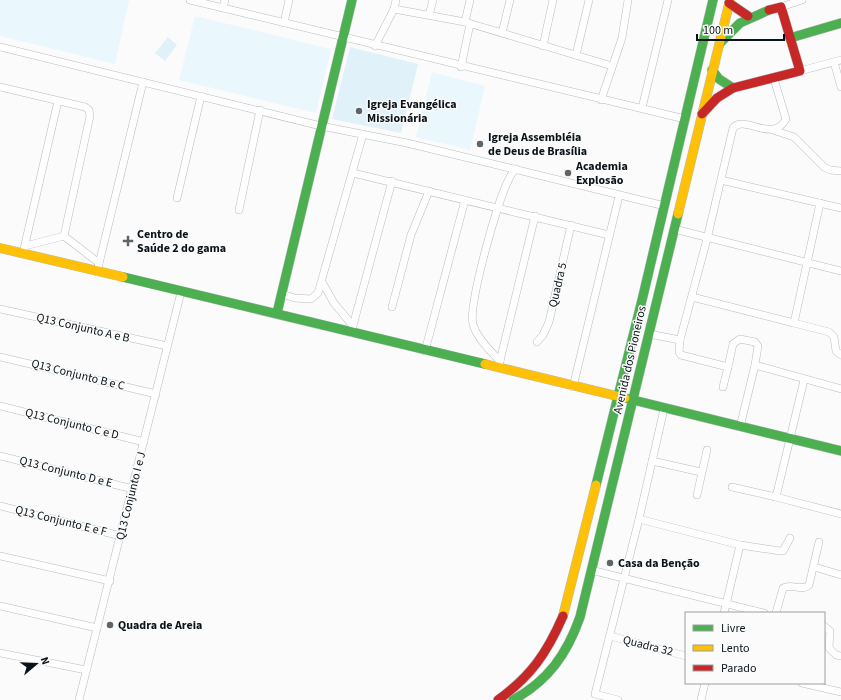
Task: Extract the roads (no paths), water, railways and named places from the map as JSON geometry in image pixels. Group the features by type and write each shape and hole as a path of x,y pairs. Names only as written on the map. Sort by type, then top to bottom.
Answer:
{"main road":[{"path":"277,313 352,0"},
{"name":"Avenida dos Pioneiros","path":"498,700 512,691 533,671 551,645 564,615 665,206 714,0"},
{"path":"729,2 738,11 748,16"},
{"name":"Avenida dos Pioneiros","path":"513,700 533,690 556,667 567,651 580,617 729,2"},
{"path":"701,116 717,98 733,88 774,79 800,71 781,7 748,16 734,27 718,46"},
{"path":"790,38 841,23"},
{"path":"712,70 722,82 733,88"},
{"path":"696,72 698,78 703,82 710,81"},
{"path":"0,248 24,250 98,267 181,292 352,329 425,351 499,365 573,386 664,409 841,451"},
{"path":"646,283 660,288"},
{"path":"643,296 652,295 658,298"},
{"path":"596,484 605,490 612,489"},
{"path":"551,645 559,651 567,651"}],"street":[{"path":"190,0 461,67 685,119"},
{"path":"223,8 225,0"},
{"path":"284,24 289,0"},
{"path":"376,46 394,9 396,0"},
{"path":"429,15 433,0"},
{"path":"461,67 470,0"},
{"path":"502,33 510,0"},
{"path":"543,46 553,0"},
{"path":"576,55 589,0"},
{"path":"602,100 622,38 628,0"},
{"path":"642,108 668,0"},
{"path":"781,7 802,0"},
{"path":"394,9 467,23 612,66"},
{"path":"0,47 321,126 516,169 619,196 665,206"},
{"path":"800,71 837,61 841,87"},
{"path":"773,130 780,127 786,119 774,79"},
{"path":"64,236 98,267 143,82"},
{"path":"0,87 58,102 85,107 89,110 90,116 64,236"},
{"path":"177,198 201,96"},
{"path":"24,250 58,102"},
{"path":"238,210 260,110"},
{"path":"728,367 681,356 679,352 680,340 707,239 734,126 740,124 773,130 794,137 824,167 830,170 841,171"},
{"path":"282,294 295,298 311,300 318,293 353,173 362,134"},
{"path":"499,365 475,329 472,315 485,257 499,208 509,179 516,169"},
{"path":"353,173 392,181 429,192 535,216 609,235"},
{"path":"721,180 841,208"},
{"path":"352,329 392,181"},
{"path":"392,307 411,235 429,192"},
{"path":"573,386 619,196"},
{"path":"425,351 465,200"},
{"path":"794,323 820,203"},
{"path":"499,365 535,216"},
{"name":"Quadra 5","path":"537,342 543,335 550,322 571,225"},
{"path":"674,230 841,271"},
{"path":"24,250 64,236"},
{"path":"322,282 352,329"},
{"name":"Q13 Conjunto I e J","path":"80,700 86,670 110,581 181,292"},
{"path":"692,297 829,332 834,337 836,351 841,355"},
{"name":"Q13 Conjunto A e B","path":"0,309 167,346"},
{"path":"649,334 680,340"},
{"path":"723,387 733,344 740,340 755,342 758,346 755,365 740,427"},
{"name":"Q13 Conjunto B e C","path":"0,357 156,394"},
{"path":"755,365 804,380 841,389"},
{"path":"776,497 804,380"},
{"name":"Q13 Conjunto C e D","path":"0,406 144,442"},
{"path":"618,700 595,694 639,519 664,409"},
{"path":"697,495 707,450"},
{"name":"Q13 Conjunto D e E","path":"0,456 133,489"},
{"path":"652,461 701,472"},
{"path":"732,487 841,514"},
{"name":"Q13 Conjunto E e F","path":"0,506 121,536"},
{"path":"639,519 740,544 783,551 790,538"},
{"path":"776,612 783,588 789,586 807,587 814,567 819,542"},
{"path":"724,612 740,544"},
{"path":"0,556 110,581"},
{"path":"814,567 841,574"},
{"path":"591,570 760,612"},
{"path":"0,606 97,628"},
{"path":"825,627 830,631 829,648 836,655 841,656"},
{"name":"Quadra 32","path":"610,636 685,656"},
{"path":"0,652 86,670"},
{"path":"701,700 706,684"},
{"path":"806,684 841,692"}],"place":[{"name":"Igreja Evangélica Missionária","path":"359,111"},
{"name":"Igreja Assembléia de Deus de Brasília","path":"480,144"},
{"name":"Academia Explosão","path":"568,173"},
{"name":"Centro de Saúde 2 do gama","path":"128,241"},
{"name":"Casa da Benção","path":"610,563"},
{"name":"Quadra de Areia","path":"110,625"}]}
